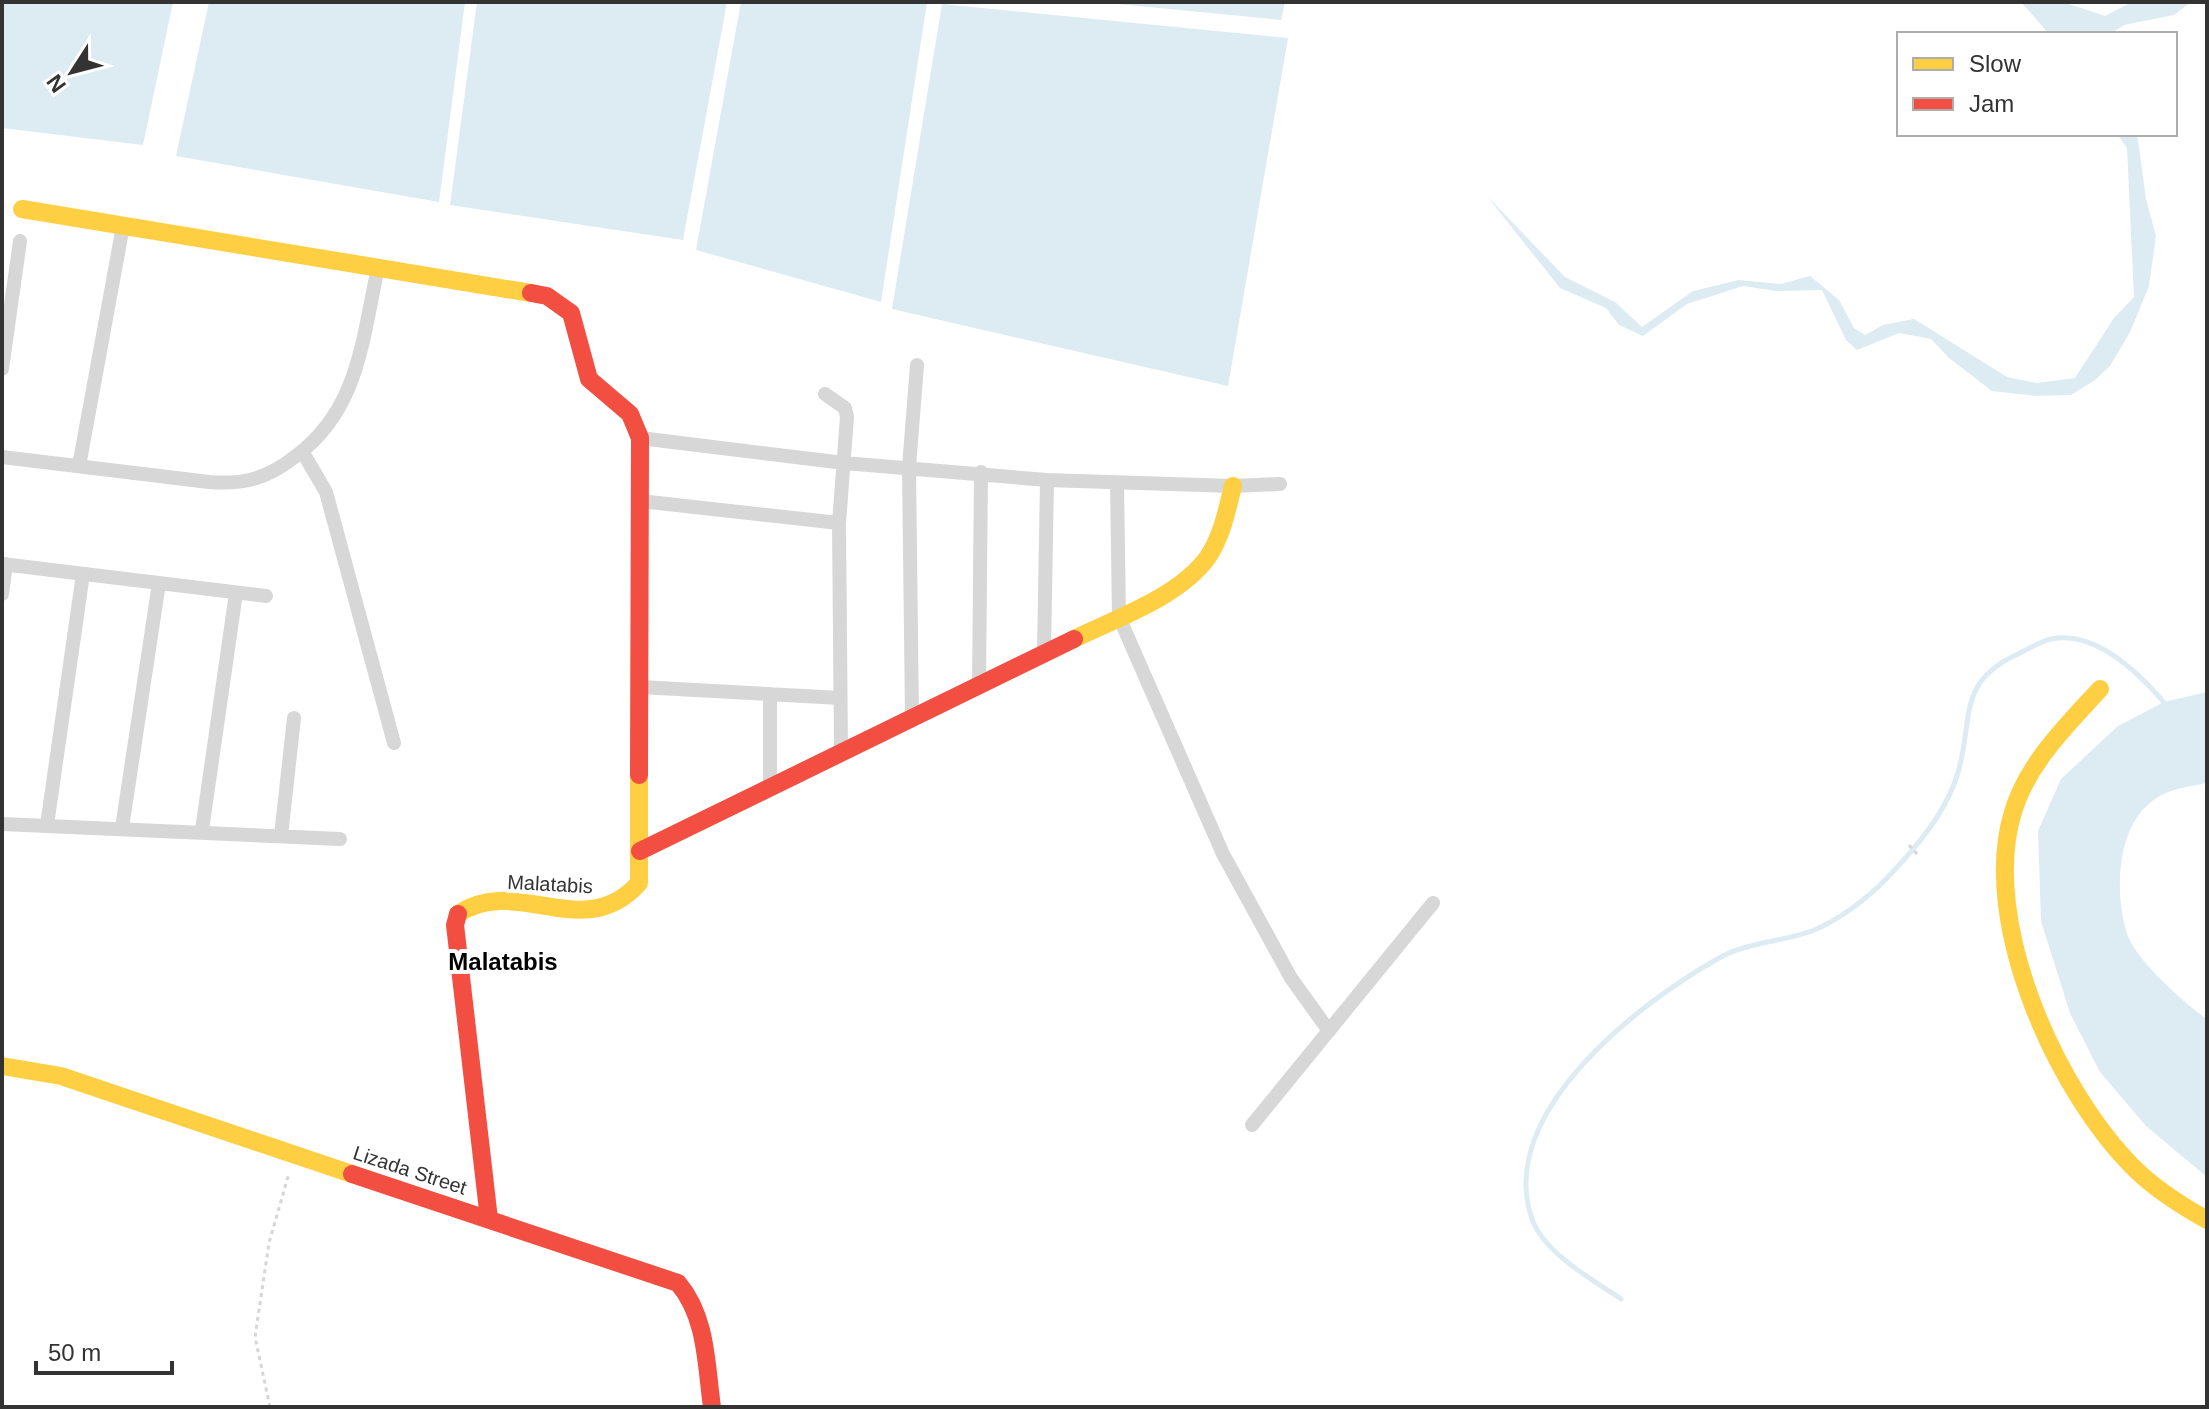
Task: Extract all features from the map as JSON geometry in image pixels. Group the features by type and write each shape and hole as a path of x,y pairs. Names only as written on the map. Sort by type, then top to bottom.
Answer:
{"street":[{"path":"22,209 557,299 577,324 586,376 599,390 624,405 640,438 844,463 981,472 1047,480 1233,486 1280,484"},
{"path":"79,466 123,226"},
{"path":"2,369 20,241"},
{"path":"2,457 237,484 258,480 302,451 337,416 354,379 378,268"},
{"path":"912,717 909,467 917,365"},
{"path":"825,394 845,408 839,523 841,751"},
{"name":"Malatabis","path":"489,1219 455,925 458,914 478,902 612,908 633,895 639,883 640,438"},
{"path":"302,451 326,492 394,743"},
{"path":"979,685 981,472"},
{"path":"1044,653 1047,480"},
{"path":"1117,483 1119,617 1236,880 1291,978 1329,1031"},
{"path":"640,851 1119,617 1202,567 1223,532 1233,486"},
{"path":"640,501 839,523"},
{"path":"2,594 4,564 266,596"},
{"path":"47,825 83,574"},
{"path":"122,828 159,583"},
{"path":"202,830 236,593"},
{"path":"640,687 840,698"},
{"path":"2100,689 2029,776 2008,829 2007,897 2012,953 2032,1009 2059,1063 2103,1130 2128,1162 2159,1190 2207,1220"},
{"path":"770,694 770,787"},
{"path":"281,836 294,718"},
{"path":"2,824 202,830 340,839"},
{"path":"1252,1125 1433,903"},
{"name":"Lizada Street","path":"2,1066 61,1076 678,1283 692,1299 698,1320 712,1407"}],"path":[{"path":"1909,845 1918,855"},
{"path":"270,1407 255,1337 269,1243 294,1154"}],"shaded area":[{"path":"2,2 173,2 143,145 2,128"},
{"path":"209,2 465,2 439,202 176,156"},
{"path":"477,2 727,2 683,240 450,205"},
{"path":"741,2 927,2 881,302 696,250"},
{"path":"1097,2 1285,2 1281,20"},
{"path":"2021,2 2063,2 2105,16 2132,2 2191,2 2174,15 2124,25 2113,32 2047,32"},
{"path":"942,4 1288,38 1228,386 892,309"},
{"path":"2118,136 2137,136 2146,199 2156,236 2149,286 2130,332 2110,366 2071,395 2037,396 1992,391 1949,358 1931,339 1899,333 1857,350 1846,340 1822,290 1776,291 1743,286 1687,304 1643,336 1619,325 1606,308 1560,288 1487,196 1565,277 1615,302 1642,327 1693,291 1739,280 1781,284 1810,276 1839,300 1854,328 1865,335 1883,325 1914,319 2007,377 2037,383 2075,378 2114,318 2134,297 2127,148"},
{"path":"2207,692 2207,783 2163,795 2139,815 2124,847 2120,884 2124,920 2133,946 2163,981 2207,1019 2207,1177 2146,1126 2100,1072 2070,1013 2041,921 2038,831 2061,779 2118,726 2164,702"}],"waterway":[{"path":"1621,1299 1558,1254 1532,1219 1526,1179 1534,1140 1554,1102 1582,1066 1615,1032 1651,1003 1719,958 1822,927 1878,887 1919,842 1947,800 1959,769 1971,702 1985,676 1999,665 2047,640 2068,638 2085,641 2131,669 2167,706"}],"traffic: slow":[{"path":"22,209 531,293"},
{"path":"1074,639 1164,595 1196,571 1217,540 1233,486"},
{"path":"2100,689 2038,761 2019,794 2013,812 2005,856 2007,904 2016,954 2054,1053 2108,1138 2153,1185 2207,1220"},
{"path":"458,914 480,904 503,901 573,910 596,908 618,900 639,883 639,775"},
{"path":"2,1066 61,1076 352,1174"}],"traffic: jam":[{"path":"531,293 547,296 571,313 589,379 630,414 640,438 639,775"},
{"path":"640,851 1074,639"},
{"path":"458,914 455,925 489,1219"},
{"path":"352,1174 678,1283 688,1296 700,1326 712,1407"}],"district":[{"name":"Malatabis","path":"503,962"}]}
